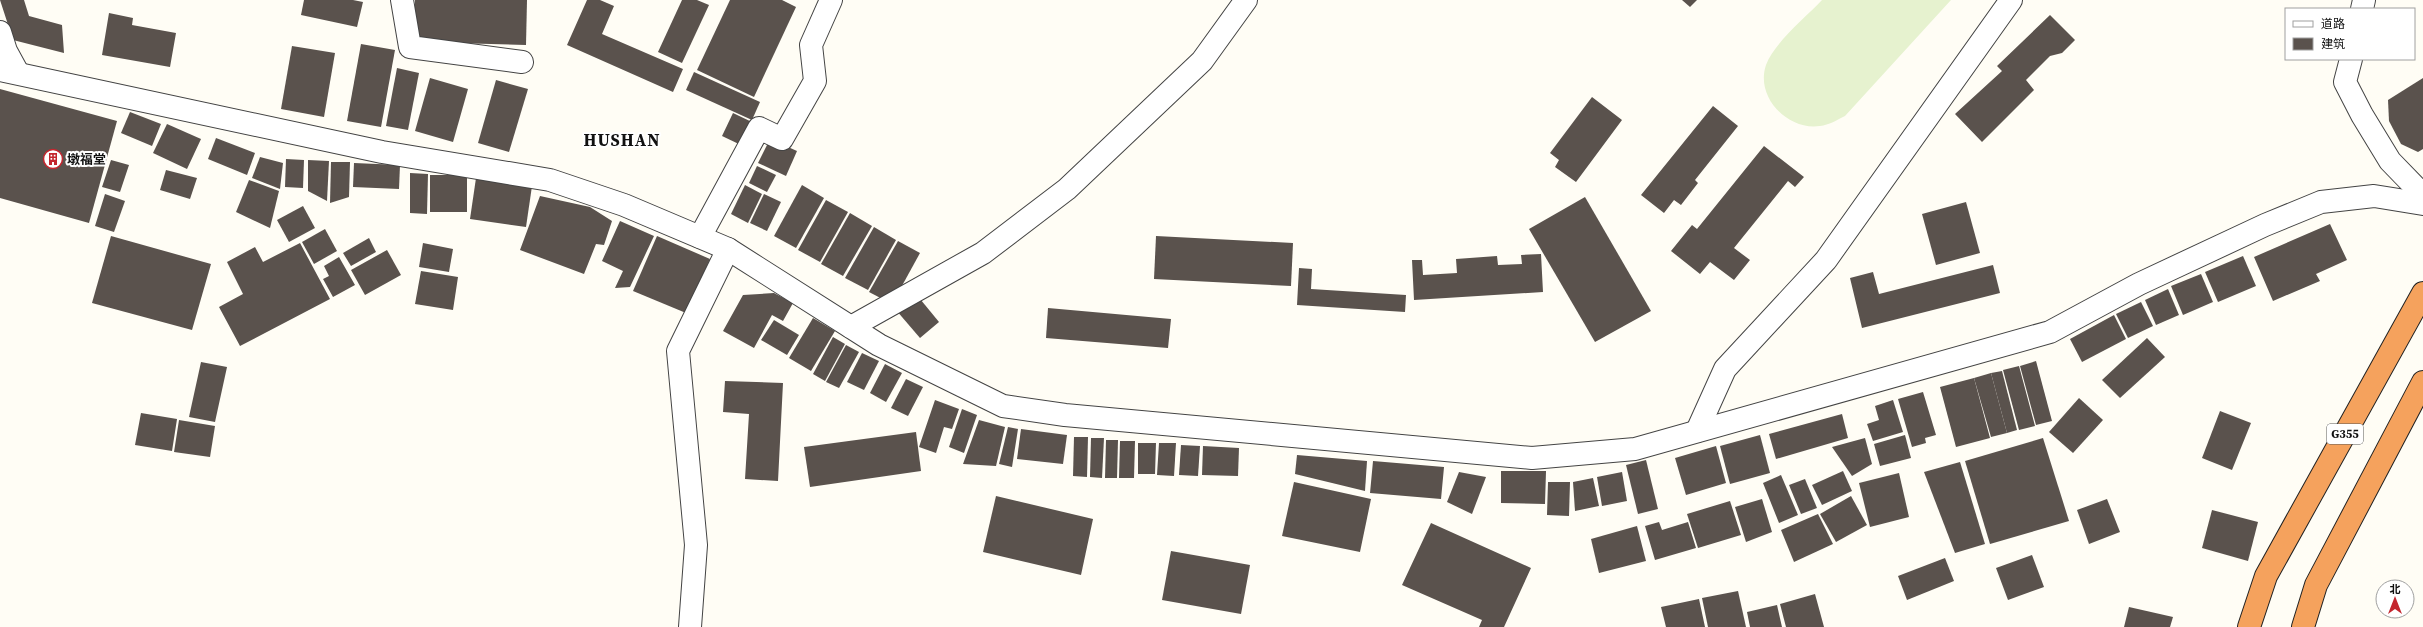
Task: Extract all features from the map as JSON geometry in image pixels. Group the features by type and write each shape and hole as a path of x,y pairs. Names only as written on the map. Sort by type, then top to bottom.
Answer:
{"highway":[{"name":"G355","path":"2249,627 2266,576 2423,292"},
{"path":"2303,627 2316,585 2423,382"}],"street":[{"path":"402,0 410,47 522,62"},
{"path":"700,237 759,128 782,139 815,81 811,46 831,0"},
{"path":"850,327 983,253 1068,189 1202,61 1246,0"},
{"path":"1697,431 1725,369 1826,260 2011,0"},
{"path":"0,32 6,51 9,72 382,152 550,180 624,205 728,249 879,345 1003,406 1065,415 1532,458 1635,449 2050,332 2139,284 2265,224 2321,202 2374,196 2423,204"},
{"path":"2351,60 2345,82 2362,115 2390,161 2423,195"},
{"path":"690,627 696,545 678,351 728,249"}],"green space":[{"path":"1822,0 1951,0 1845,116 1827,125 1808,126 1797,123 1786,117 1777,109 1770,100 1765,89 1764,77 1766,65 1776,48"}],"building":[{"path":"0,0 24,0 29,16 62,25 64,53 13,40"},
{"path":"304,0 353,0 363,2 357,27 301,15"},
{"path":"415,0 527,0 526,45 414,42"},
{"path":"587,0 600,0 614,6 602,34 683,69 673,92 567,45"},
{"path":"682,0 697,0 709,5 682,63 658,52"},
{"path":"730,0 782,0 796,7 754,97 697,70"},
{"path":"1682,0 1697,0 1690,7"},
{"path":"109,13 133,18 132,25 176,33 170,67 102,55"},
{"path":"2050,15 2075,40 2062,53 2050,56 2026,80 2034,90 1982,142 1955,114 2002,71 1997,66"},
{"path":"361,44 395,50 381,127 347,121"},
{"path":"292,46 335,53 324,117 281,109"},
{"path":"397,68 419,73 408,130 386,126"},
{"path":"694,72 760,102 752,120 686,90"},
{"path":"430,78 468,89 453,142 415,131"},
{"path":"2423,78 2423,149 2418,152 2401,144 2389,121 2388,100"},
{"path":"496,80 528,89 509,152 478,143"},
{"name":"墩福堂","path":"0,89 117,121 89,223 0,198"},
{"path":"1592,97 1622,120 1576,182 1555,167 1559,160 1550,153"},
{"path":"1713,106 1738,126 1695,180 1698,183 1681,205 1674,200 1664,213 1641,195"},
{"path":"130,112 161,124 152,146 121,133"},
{"path":"733,113 754,123 743,146 722,136"},
{"path":"167,124 201,139 187,169 153,153"},
{"path":"216,138 255,153 247,175 208,159"},
{"path":"770,139 797,151 786,176 758,163"},
{"path":"1764,146 1804,177 1795,187 1788,181 1734,248 1750,260 1734,280 1710,262 1700,274 1671,251 1692,225 1697,229"},
{"path":"260,157 283,163 280,189 252,178"},
{"path":"286,159 304,160 303,188 285,187"},
{"path":"111,160 129,165 120,192 102,187"},
{"path":"308,160 329,161 327,201 308,191"},
{"path":"331,162 350,162 349,197 330,203"},
{"path":"354,163 400,165 399,189 353,187"},
{"path":"757,166 776,175 767,192 749,183"},
{"path":"166,170 197,178 190,199 160,190"},
{"path":"410,173 428,174 427,214 410,213"},
{"path":"430,175 467,175 467,212 430,212"},
{"path":"476,178 532,186 526,227 470,219"},
{"path":"249,180 279,191 270,228 236,212"},
{"path":"745,185 762,194 748,223 731,214"},
{"path":"802,185 824,198 796,248 774,236"},
{"path":"105,194 125,201 114,232 95,226"},
{"path":"764,194 781,202 767,231 750,223"},
{"path":"540,196 590,207 612,221 604,245 596,244 584,274 520,250"},
{"path":"1585,197 1651,311 1595,342 1529,229"},
{"path":"826,200 848,212 820,262 798,250"},
{"path":"1966,202 1980,253 1936,265 1922,214"},
{"path":"303,206 315,228 289,242 277,220"},
{"path":"850,213 872,226 843,276 821,264"},
{"path":"620,221 654,236 630,287 615,288 623,271 602,261"},
{"path":"2330,224 2347,260 2316,274 2320,281 2273,301 2254,257"},
{"path":"874,227 896,240 868,290 845,278"},
{"path":"325,229 337,251 314,264 302,242"},
{"path":"111,236 211,264 192,330 92,303"},
{"path":"657,236 710,259 686,313 633,291"},
{"path":"1156,236 1293,243 1291,286 1154,279"},
{"path":"369,238 376,252 351,266 343,253"},
{"path":"898,241 920,253 892,304 869,292"},
{"path":"300,243 330,299 240,346 219,307 243,294 227,262 255,247 263,262"},
{"path":"423,243 453,249 449,272 419,267"},
{"path":"387,250 401,275 365,295 351,270"},
{"path":"1541,254 1543,292 1414,300 1412,260 1422,260 1423,275 1457,273 1456,259 1497,256 1498,265 1522,264 1521,255"},
{"path":"2243,256 2256,286 2218,302 2205,272"},
{"path":"339,257 355,285 333,297 323,279 329,276 324,266"},
{"path":"1993,265 2000,293 1862,328 1850,278 1873,272 1879,294"},
{"path":"1299,268 1312,269 1311,289 1406,295 1405,312 1297,305"},
{"path":"421,271 458,277 453,310 415,304"},
{"path":"2201,274 2213,302 2183,315 2171,286"},
{"path":"2168,289 2179,315 2156,325 2145,300"},
{"path":"774,293 793,303 783,321 772,315 754,348 723,331 743,295"},
{"path":"916,294 939,322 920,338 896,310"},
{"path":"2141,302 2153,326 2128,338 2116,314"},
{"path":"1048,308 1171,319 1168,348 1046,338"},
{"path":"2114,315 2126,339 2082,362 2070,339"},
{"path":"813,318 835,331 811,371 789,358"},
{"path":"774,320 799,335 787,355 761,340"},
{"path":"833,337 845,344 825,381 813,374"},
{"path":"2147,338 2165,357 2120,398 2102,380"},
{"path":"846,345 859,352 839,388 826,382"},
{"path":"862,353 879,361 864,390 847,382"},
{"path":"2036,361 2052,421 2036,425 2020,366"},
{"path":"201,362 227,367 215,422 189,417"},
{"path":"885,364 902,373 886,402 870,393"},
{"path":"2019,366 2035,426 2019,430 2003,370"},
{"path":"2002,371 2017,430 2007,433 1991,373"},
{"path":"1991,373 2007,433 1991,437 1974,378"},
{"path":"1974,378 1990,438 1956,447 1940,387"},
{"path":"906,379 923,387 908,416 891,408"},
{"path":"725,381 783,383 778,481 745,479 749,414 723,412"},
{"path":"1923,392 1936,435 1925,438 1926,443 1912,447 1898,399"},
{"path":"2079,398 2103,420 2073,453 2049,432"},
{"path":"935,400 959,409 952,429 944,427 936,453 919,447"},
{"path":"1893,400 1903,432 1873,441 1867,424 1879,420 1875,406"},
{"path":"962,409 977,415 964,453 949,447"},
{"path":"2220,411 2251,423 2232,470 2202,458"},
{"path":"141,413 177,419 172,451 135,445"},
{"path":"1842,414 1848,438 1776,459 1769,434"},
{"path":"179,420 215,426 210,457 174,452"},
{"path":"979,420 1005,427 996,466 963,464"},
{"path":"1008,427 1018,429 1012,467 999,464"},
{"path":"1021,429 1067,435 1063,464 1017,459"},
{"path":"916,432 921,471 810,487 804,447"},
{"path":"1760,435 1770,473 1730,484 1720,446"},
{"path":"1905,435 1911,458 1880,466 1874,444"},
{"path":"1074,437 1088,437 1087,477 1073,476"},
{"path":"1091,438 1104,438 1102,478 1090,477"},
{"path":"1865,438 1872,464 1852,476 1832,447"},
{"path":"2043,438 2069,521 1990,544 1965,461"},
{"path":"1106,440 1118,440 1117,478 1105,478"},
{"path":"1120,441 1135,441 1134,478 1119,478"},
{"path":"1138,443 1156,443 1155,474 1138,474"},
{"path":"1159,443 1176,443 1174,476 1157,475"},
{"path":"1181,445 1200,446 1198,476 1179,475"},
{"path":"1203,446 1239,448 1238,476 1202,475"},
{"path":"1716,446 1726,483 1686,495 1675,458"},
{"path":"1297,455 1367,461 1365,491 1295,474"},
{"path":"1646,460 1658,509 1638,514 1626,465"},
{"path":"1373,461 1444,467 1441,499 1370,493"},
{"path":"1960,462 1985,544 1955,553 1924,472"},
{"path":"1501,471 1546,471 1545,504 1501,503"},
{"path":"1843,471 1852,491 1822,505 1812,485"},
{"path":"1459,472 1486,477 1472,514 1447,502"},
{"path":"1622,472 1627,501 1602,506 1597,477"},
{"path":"1899,473 1909,517 1870,527 1859,483"},
{"path":"1781,475 1798,515 1779,523 1763,483"},
{"path":"1593,478 1599,506 1575,511 1573,482"},
{"path":"1805,479 1817,508 1801,514 1789,485"},
{"path":"1294,482 1371,499 1360,552 1282,536"},
{"path":"1548,482 1570,482 1569,516 1547,515"},
{"path":"996,496 1093,519 1081,575 983,552"},
{"path":"1851,496 1867,525 1836,542 1820,514"},
{"path":"1762,499 1772,532 1746,542 1735,507"},
{"path":"2107,499 2120,532 2089,544 2077,510"},
{"path":"1730,501 1741,535 1698,548 1687,514"},
{"path":"2212,510 2258,522 2248,561 2202,548"},
{"path":"1818,514 1833,544 1794,562 1781,530"},
{"path":"1659,522 1662,530 1688,522 1696,548 1655,560 1645,526"},
{"path":"1431,523 1531,568 1504,627 1479,627 1482,620 1402,585"},
{"path":"1637,526 1646,561 1599,573 1591,539"},
{"path":"1171,551 1250,565 1241,614 1162,600"},
{"path":"2032,555 2044,587 2008,600 1996,568"},
{"path":"1945,558 1954,581 1907,600 1898,576"},
{"path":"1738,591 1746,627 1708,627 1702,598"},
{"path":"1815,594 1824,627 1786,627 1780,604"},
{"path":"1699,599 1705,627 1666,627 1661,607"},
{"path":"1777,605 1782,627 1750,627 1747,612"},
{"path":"2129,607 2173,617 2170,627 2124,627"}],"place":[{"name":"墩福堂","path":"53,159"}],"district":[{"name":"HUSHAN","path":"622,140"}]}
